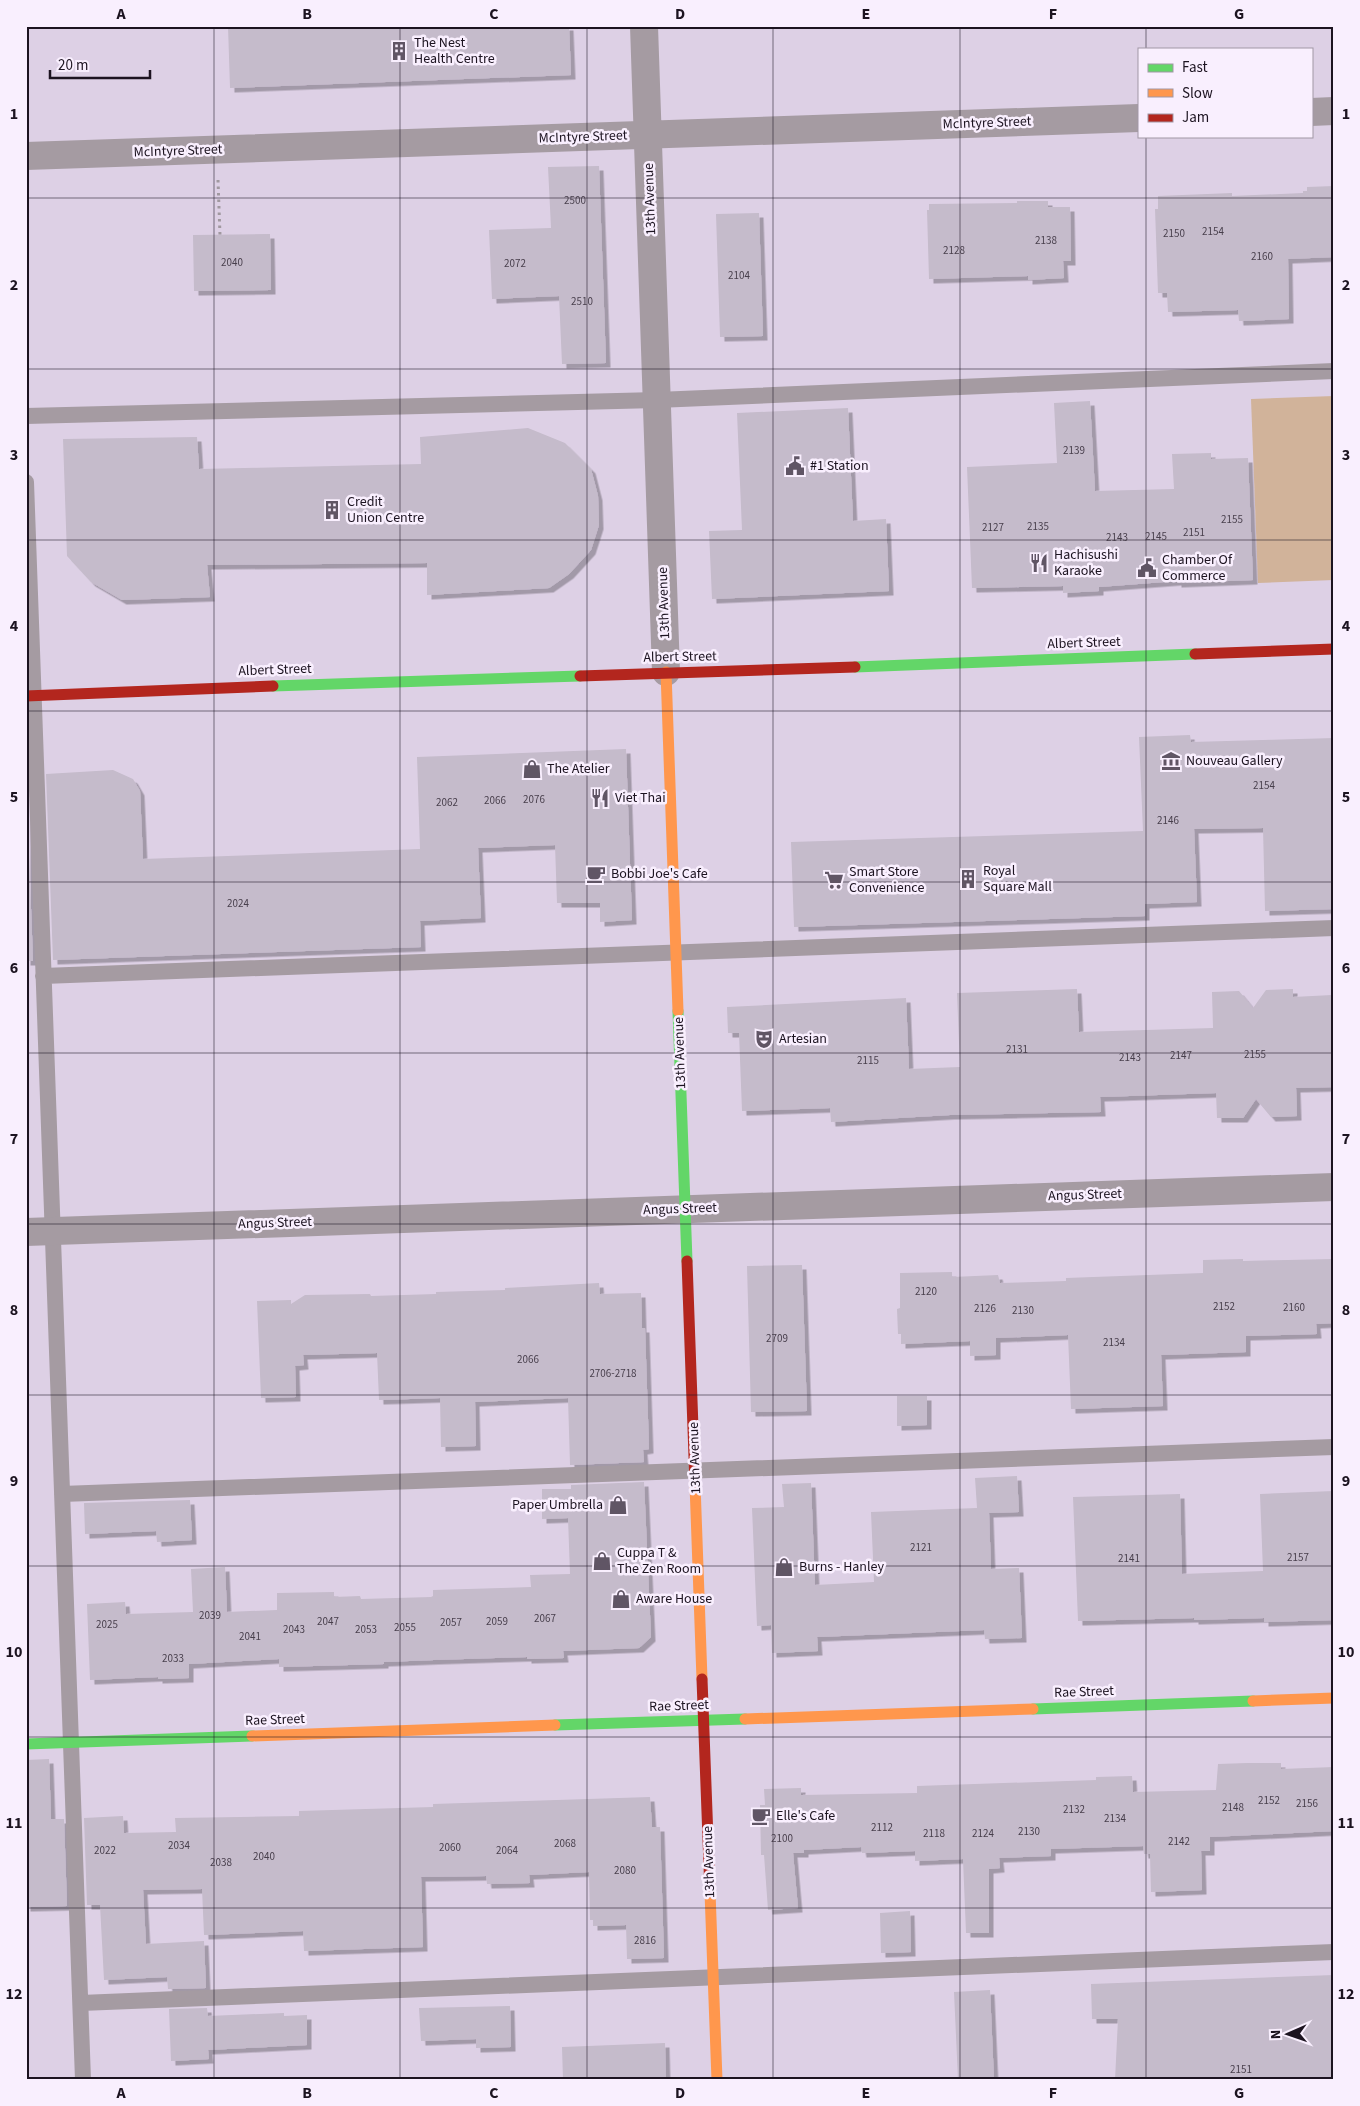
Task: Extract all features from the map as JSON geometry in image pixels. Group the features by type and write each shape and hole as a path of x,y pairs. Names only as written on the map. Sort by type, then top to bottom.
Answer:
{"street":[{"name":"13th Avenue","path":"644,26 717,2080"},
{"path":"1312,112 1334,112"},
{"name":"McIntyre Street","path":"26,156 1138,118"},
{"name":"Albert Street","path":"30,696 320,684 1334,649"},
{"name":"Angus Street","path":"39,1232 1334,1187"},
{"name":"Rae Street","path":"26,1744 1334,1698"}],"lane":[{"path":"26,416 657,400 1334,371"},
{"path":"26,482 30,696 43,976 39,1232 62,1494 83,2080"},
{"path":"43,976 1334,928"},
{"path":"62,1494 1334,1447"},
{"path":"81,2003 1334,1952"}],"path":[{"path":"217,149 220,234"}],"shaded area":[{"path":"1334,396 1334,580 1258,583 1251,399"}],"building":[{"name":"The Nest Health Centre","path":"228,26 569,26 571,75 230,88"},
{"path":"599,166 606,363 562,364 559,296 492,299 489,230 551,228 548,167"},
{"path":"1334,186 1334,257 1288,259 1289,319 1239,321 1238,310 1168,312 1167,293 1158,293 1155,209 1158,209 1158,196 1232,193 1232,196 1303,193 1303,191 1307,191 1307,187"},
{"path":"1017,201 1048,201 1048,207 1070,207 1071,261 1063,261 1064,278 1028,280 1028,276 929,279 927,210 929,210 929,204 1017,203"},
{"path":"759,213 763,336 720,337 716,214"},
{"path":"270,234 271,290 194,291 193,235"},
{"path":"1090,401 1095,491 1174,489 1172,454 1211,453 1211,459 1248,458 1253,580 1177,583 1177,581 1099,587 1099,591 1063,593 1063,586 972,588 967,467 1057,463 1054,403"},
{"name":"#1 Station","path":"848,408 853,521 886,519 889,591 712,599 709,531 742,530 737,413"},
{"name":"Credit Union Centre","path":"528,428 565,443 591,469 598,496 599,525 591,550 569,574 549,588 427,595 427,563 207,565 210,597 122,600 91,582 67,556 63,439 197,437 199,469 421,464 420,437"},
{"path":"1190,735 1191,742 1334,738 1334,909 1265,911 1263,828 1194,829 1197,902 1145,904 1145,916 794,927 791,842 1143,831 1139,737"},
{"path":"626,749 632,920 600,922 600,903 557,903 555,845 478,848 481,918 420,921 421,947 53,960 46,774 113,770 133,779 140,791 143,859 420,849 417,757"},
{"path":"26,776 33,961 26,961"},
{"path":"1077,989 1079,1032 1213,1028 1212,992 1239,991 1253,1008 1266,990 1293,989 1293,997 1332,995 1332,1014 1334,1014 1334,1087 1296,1088 1297,1116 1271,1117 1256,1099 1243,1118 1217,1118 1216,1093 1100,1097 1101,1112 950,1115 831,1122 830,1108 742,1111 739,1033 728,1033 727,1007 906,998 909,1069 960,1067 957,993"},
{"path":"1243,1259 1243,1261 1334,1259 1334,1323 1316,1324 1317,1334 1246,1336 1246,1352 1161,1355 1163,1406 1071,1409 1068,1335 996,1338 996,1355 970,1356 970,1341 901,1344 901,1334 898,1334 897,1309 900,1308 900,1273 952,1272 952,1277 998,1275 1000,1283 1066,1281 1066,1278 1203,1273 1203,1260"},
{"path":"802,1265 807,1411 751,1412 747,1266"},
{"path":"599,1283 600,1294 641,1293 642,1328 645,1328 649,1449 643,1450 644,1462 570,1465 568,1398 475,1402 476,1446 441,1447 440,1398 379,1400 377,1353 303,1355 304,1365 295,1366 296,1397 261,1398 257,1301 291,1300 291,1304 305,1295 370,1294 371,1296 436,1294 436,1292 505,1290 505,1288"},
{"path":"897,1396 927,1396 927,1425 897,1426"},
{"path":"1017,1476 1019,1512 989,1513 991,1569 1019,1568 1022,1638 985,1639 984,1630 817,1637 818,1651 772,1653 771,1625 757,1626 752,1508 784,1507 782,1484 811,1483 815,1585 874,1582 871,1512 977,1508 975,1478"},
{"path":"644,1482 651,1637 639,1648 563,1651 564,1658 527,1659 527,1657 279,1667 279,1659 189,1664 189,1678 158,1679 158,1677 90,1680 87,1604 125,1602 126,1614 193,1612 191,1569 225,1567 227,1612 277,1610 277,1593 334,1592 334,1597 360,1596 361,1599 431,1597 433,1596 433,1590 531,1587 530,1575 570,1574 568,1518 542,1519 542,1489 571,1489 571,1485"},
{"path":"1334,1491 1334,1620 1264,1622 1264,1618 1194,1620 1194,1618 1078,1621 1073,1497 1180,1494 1182,1574 1263,1571 1260,1494"},
{"path":"190,1500 192,1540 157,1542 156,1531 85,1534 84,1503"},
{"path":"49,1759 51,1819 64,1819 67,1906 26,1907 26,1760"},
{"path":"1281,1763 1281,1769 1334,1767 1334,1831 1210,1837 1210,1851 1201,1851 1202,1890 1151,1892 1150,1854 1144,1854 1143,1846 1051,1849 1051,1856 999,1858 1000,1868 989,1869 989,1933 966,1933 963,1859 915,1861 915,1851 862,1853 861,1847 804,1850 804,1853 793,1853 798,1908 768,1910 764,1855 761,1855 760,1805 765,1805 764,1789 801,1788 801,1795 917,1793 917,1786 1096,1780 1096,1777 1132,1776 1133,1792 1216,1790 1218,1764"},
{"path":"650,1797 652,1827 660,1827 664,1958 627,1959 626,1925 593,1926 593,1920 590,1920 589,1872 529,1875 530,1883 487,1884 486,1876 421,1877 423,1947 304,1951 303,1931 204,1935 202,1889 143,1890 146,1944 204,1941 206,1988 168,1989 167,1977 104,1980 100,1905 87,1905 84,1818 123,1816 124,1833 176,1832 175,1818 299,1816 299,1811 433,1807 433,1804"},
{"path":"910,1911 911,1952 881,1953 880,1913"},
{"path":"1334,1975 1334,2080 1115,2080 1118,2019 1092,2019 1091,1984"},
{"path":"990,1990 994,2080 958,2080 954,1992"},
{"path":"510,2006 511,2047 476,2048 476,2039 421,2041 419,2008"},
{"path":"207,2008 208,2016 284,2013 284,2016 307,2015 307,2045 208,2050 209,2059 171,2061 169,2009"},
{"path":"665,2043 666,2080 563,2080 562,2047"}],"traffic: fast":[{"path":"855,667 1195,654"},
{"path":"273,686 580,676"},
{"path":"678,1011 687,1261"},
{"path":"1033,1709 1253,1701"},
{"path":"555,1725 745,1719"},
{"path":"26,1744 252,1736"}],"traffic: slow":[{"path":"666,672 678,1011"},
{"path":"695,1484 702,1679"},
{"path":"1253,1701 1334,1698"},
{"path":"745,1719 1033,1709"},
{"path":"252,1736 555,1725"},
{"path":"710,1892 717,2080"}],"traffic: jam":[{"path":"1195,654 1334,649"},
{"path":"580,676 855,667"},
{"path":"26,696 273,686"},
{"path":"687,1261 695,1484"},
{"path":"702,1679 710,1892"}],"place":[{"name":"The Nest Health Centre","path":"399,51"},
{"name":"#1 Station","path":"795,466"},
{"name":"Credit Union Centre","path":"332,510"},
{"name":"Hachisushi Karaoke","path":"1039,563"},
{"name":"Chamber Of Commerce","path":"1147,568"},
{"name":"Nouveau Gallery","path":"1171,761"},
{"name":"The Atelier","path":"532,769"},
{"name":"Viet Thai","path":"600,798"},
{"name":"Bobbi Joe's Cafe","path":"596,874"},
{"name":"Royal Square Mall","path":"968,879"},
{"name":"Smart Store Convenience","path":"834,880"},
{"name":"Artesian","path":"764,1039"},
{"name":"Paper Umbrella","path":"618,1505"},
{"name":"Cuppa T & The Zen Room","path":"602,1561"},
{"name":"Burns - Hanley","path":"784,1567"},
{"name":"Aware House","path":"621,1599"},
{"name":"Elle's Cafe","path":"761,1816"}]}
